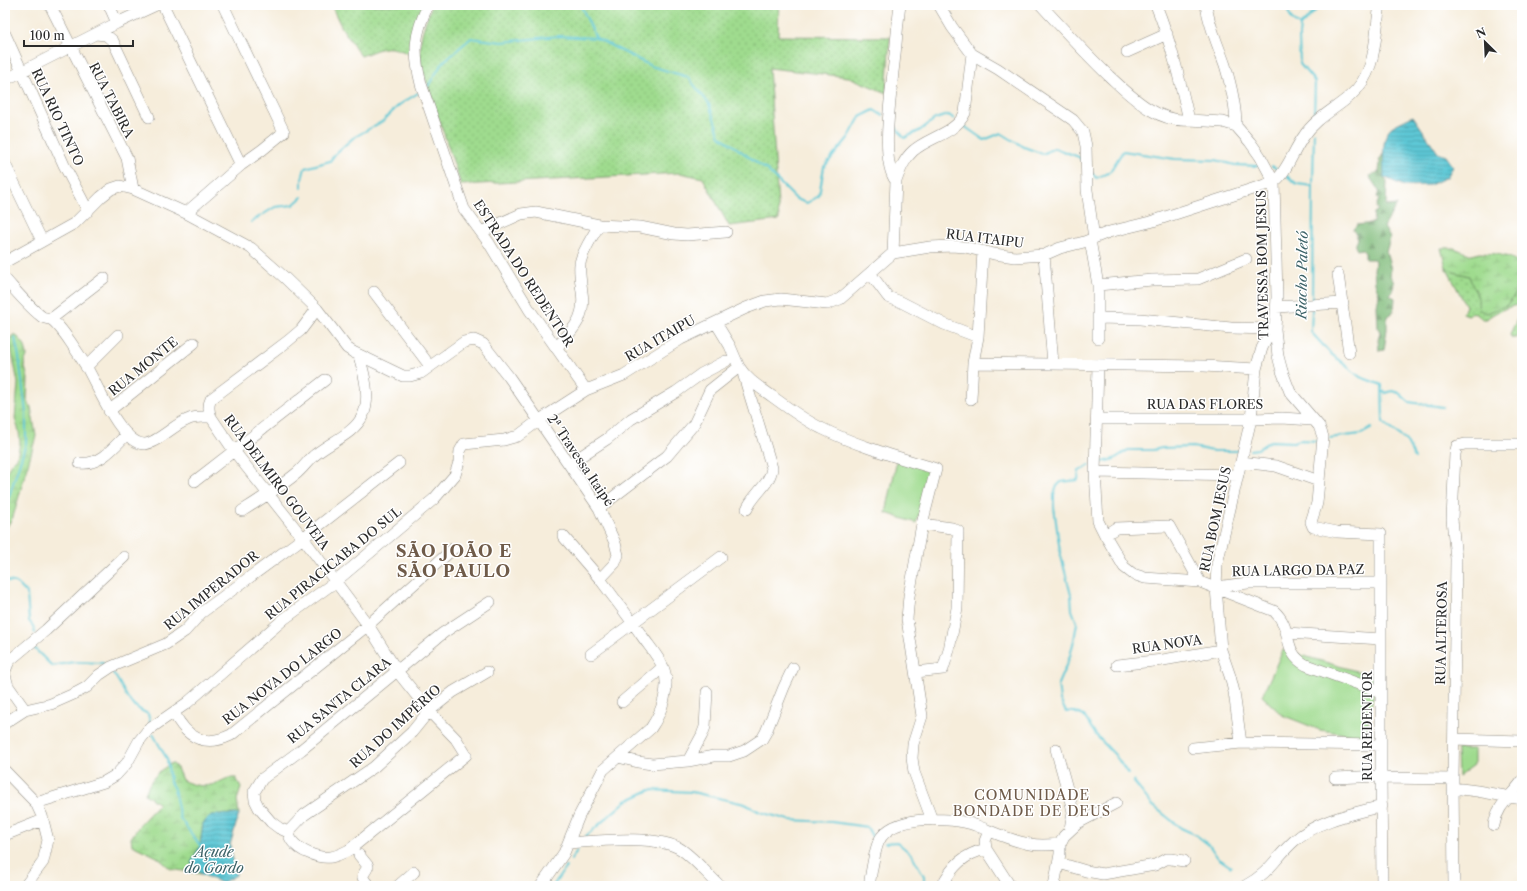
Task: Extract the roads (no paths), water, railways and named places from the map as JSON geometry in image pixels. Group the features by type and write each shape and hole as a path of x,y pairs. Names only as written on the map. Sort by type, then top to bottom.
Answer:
{"street":[{"name":"RUA TABIRA","path":"50,5 70,48 126,158 133,189"},
{"path":"109,5 116,23"},
{"path":"5,80 70,48 116,23 156,5"},
{"path":"164,5 241,164"},
{"path":"186,213 241,164 262,150 284,132 223,5"},
{"name":"ESTRADA DO REDENTOR","path":"428,5 417,36 416,47 418,73 464,209 481,232 529,309 586,390"},
{"path":"896,181 890,172 888,138 900,5"},
{"path":"938,5 972,54 998,69 1073,120 1083,132 1086,146 1087,190 1098,285 1098,338"},
{"path":"1041,5 1090,57 1139,102 1149,109 1170,119 1178,121 1189,120 1223,122 1236,126 1260,156 1274,182 1284,169 1308,130 1352,94 1367,76 1372,64 1380,5"},
{"path":"1156,5 1167,34 1178,72 1189,120"},
{"path":"1206,5 1213,33 1230,82 1236,113 1236,126"},
{"name":"RUA RIO TINTO","path":"5,34 64,165 88,211"},
{"path":"95,34 106,35 113,41 149,117"},
{"path":"1127,52 1167,34"},
{"path":"893,253 896,181 903,165 912,152 918,147 946,132 962,119 965,113 972,54"},
{"path":"5,164 42,242"},
{"name":"RUA ITAIPU","path":"538,420 586,390 624,375 681,339 746,308 765,301 781,299 827,304 834,302 840,299 893,253 923,248 951,246 965,247 1015,257 1044,255 1060,248 1092,239 1116,230 1156,220 1274,182"},
{"name":"TRAVESSA BOM JESUS","path":"1274,182 1276,307 1274,329 1282,371 1287,388 1293,398 1319,426 1323,437 1317,503 1312,520 1313,527 1337,532 1381,534"},
{"path":"5,262 75,223 101,197 115,187 120,186 133,189"},
{"name":"2ª Travessa Itaipé","path":"133,189 186,213 251,248 284,277 327,320 347,348 359,356 402,376 416,375 464,342 474,340 483,344 491,353 599,508 615,543 618,555 615,563 600,579"},
{"path":"481,232 529,212 598,225 640,227 674,234 687,235 726,232"},
{"path":"556,348 571,331 582,313 583,296 580,263 598,225"},
{"path":"971,399 973,363 978,337 983,251"},
{"path":"1044,255 1053,364"},
{"path":"1098,285 1152,280 1198,279 1246,259"},
{"path":"870,274 888,297 944,324 978,337"},
{"path":"1338,274 1349,353"},
{"path":"51,319 104,278"},
{"path":"5,279 42,317 51,319 69,341 86,366 109,411 126,434 138,442 146,444 167,433 187,419 211,417 209,404 211,399 288,341 300,330 317,310"},
{"path":"374,292 430,366"},
{"path":"1276,307 1342,303"},
{"path":"1098,318 1231,328 1274,329"},
{"path":"716,323 730,346 741,370 772,468 769,478 753,498 747,509"},
{"name":"RUA BOM JESUS","path":"1241,742 1234,692 1221,650 1216,587 1217,564 1252,419 1256,369 1262,348 1274,329"},
{"path":"86,366 118,335"},
{"name":"RUA MONTE","path":"109,411 194,343"},
{"path":"242,511 298,472 316,454 353,428 359,421 363,415 366,401 363,372 359,356"},
{"path":"569,464 606,439 631,419 676,392 701,374 726,361"},
{"path":"973,363 1204,366 1256,369"},
{"path":"1098,365 1096,472 1098,521 1124,567 1133,574 1145,578 1200,582 1274,611 1282,621 1287,633 1291,652 1299,661 1381,692"},
{"path":"741,370 757,386 820,428 894,457 936,469 922,524 909,596 907,619 922,716 913,744 912,758 914,772 932,820"},
{"path":"599,508 667,456 694,424 710,390 741,370"},
{"path":"195,481 302,396 325,380"},
{"name":"RUA DELMIRO GOUVEIA","path":"211,417 234,451 303,538 368,625 397,671 429,711 456,739 466,755 349,850 336,856 329,858 311,854 298,847 292,841 288,832"},
{"name":"RUA DAS FLORES","path":"1098,419 1282,418 1312,420"},
{"name":"RUA PIRACICABA DO SUL","path":"36,803 104,782 116,775 127,763 139,741 148,730 187,703 284,619 335,582 424,508 455,475 458,469 460,450 464,444 510,439 524,432 538,420"},
{"path":"80,463 90,464 94,462 106,454 126,434"},
{"name":"RUA ALTEROSA","path":"1454,886 1453,783 1456,559 1452,518 1455,449 1457,446 1465,444 1522,444"},
{"path":"1241,462 1276,466 1319,481"},
{"name":"RUA IMPERADOR","path":"25,710 51,704 76,693 111,667 166,644 185,631 201,613 303,538 398,463"},
{"path":"1096,472 1238,475"},
{"path":"916,672 943,669 954,624 958,594 958,531 952,528 922,524"},
{"path":"1105,535 1116,528 1169,526 1200,582"},
{"name":"RUA REDENTOR","path":"1381,534 1382,886"},
{"path":"541,886 564,853 579,816 603,770 651,728 656,721 663,702 666,682 663,667 633,623 600,579 562,536"},
{"name":"RUA NOVA DO LARGO","path":"174,713 178,721 185,729 200,740 209,742 231,735 368,625 454,548"},
{"path":"5,671 9,662 14,657 42,634 124,557"},
{"path":"591,654 721,557"},
{"name":"RUA LARGO DA PAZ","path":"1216,587 1248,583 1381,583"},
{"name":"RUA SANTA CLARA","path":"288,832 278,828 254,800 254,792 262,779 301,750 458,622 490,602"},
{"path":"1287,633 1381,640"},
{"name":"RUA NOVA","path":"1117,665 1162,660 1221,650"},
{"path":"622,702 663,667"},
{"path":"618,757 652,764 688,761 714,756 736,755 744,751 762,739 793,668"},
{"name":"RUA DO IMPÉRIO","path":"288,832 304,815 374,767 412,732 429,711 452,692 487,672"},
{"path":"5,675 8,686 25,710 5,723"},
{"path":"688,761 702,735 707,692"},
{"path":"1454,739 1522,742"},
{"path":"1193,748 1241,742 1382,745"},
{"path":"1056,749 1073,812 1070,829"},
{"path":"5,771 36,803 43,820 48,840 47,851 43,862 25,886"},
{"path":"1336,778 1381,777 1453,783 1522,799"},
{"path":"1494,825 1495,816 1498,809 1522,781"},
{"path":"1054,886 1059,863 1060,844 1064,836 1078,823 1116,803"},
{"path":"1245,886 1264,875 1293,842 1309,830 1330,821 1382,806"},
{"path":"5,836 43,820"},
{"path":"869,886 877,846 882,836 896,825 914,821 955,821 966,823 1031,845 1060,844"},
{"path":"988,831 985,841 986,849 1010,886"},
{"path":"568,844 632,840 655,840 665,842 683,851 720,886"},
{"path":"942,886 951,870 958,862 976,851 986,849"},
{"path":"359,855 368,866 362,874 362,878 369,886"},
{"path":"1059,863 1086,871 1103,874 1155,864 1166,859 1184,861"},
{"path":"398,886 414,872"}],"water":[{"path":"1413,116 1438,153 1446,156 1453,166 1447,177 1430,185 1404,186 1384,177 1383,157 1386,136 1393,126"},
{"name":"Açude do Gordo","path":"239,814 230,845 236,875 222,883 201,874 191,863 200,846 203,823 211,815"}],"waterway":[{"path":"582,5 596,38"},
{"path":"1285,5 1292,20 1300,26"},
{"name":"Riacho Paletó","path":"1314,117 1315,82 1300,64 1299,36 1300,26 1321,5"},
{"path":"428,86 443,62 471,38 502,42 558,36 596,38 651,66 688,77 709,104 720,136 767,170 796,199 807,203 819,196 824,167 849,137 860,117 874,110 883,116"},
{"path":"302,188 302,179 305,168 330,161 336,153 353,138 383,121 399,105 418,93"},
{"path":"892,122 904,138 919,131 935,119 949,115 954,119"},
{"path":"964,126 984,140 1001,133 1024,147 1043,154 1054,148 1079,157 1081,160"},
{"path":"1287,176 1297,184 1313,186 1314,132"},
{"path":"1092,173 1096,178 1109,173 1123,151 1175,159 1216,160 1235,165 1259,166"},
{"path":"1272,166 1277,169"},
{"name":"Riacho Paletó","path":"1312,300 1313,186"},
{"path":"251,222 275,207 293,205 302,197"},
{"name":"Riacho Paletó","path":"1312,309 1311,332 1330,353 1360,377 1382,385 1383,422 1406,441 1415,458"},
{"path":"5,509 26,443 26,413 19,357 15,338"},
{"path":"1382,391 1386,393 1392,391 1399,393 1409,402 1443,407"},
{"path":"1329,438 1361,434 1372,428"},
{"path":"1250,450 1258,449 1270,441 1318,441"},
{"path":"1102,462 1114,459 1128,450 1193,447 1213,451 1238,451"},
{"path":"1090,465 1079,471 1078,480 1061,482 1057,486 1054,494 1054,507 1060,552 1071,595 1072,610 1077,623 1070,656 1058,684 1060,700 1066,712 1074,712 1084,716 1096,735 1115,755 1128,774"},
{"path":"5,581 18,584 27,593 29,621 33,626 35,633"},
{"path":"34,648 52,666 74,662 103,663 104,665"},
{"path":"113,673 130,701 134,706 148,714 150,722"},
{"path":"153,734 167,759 170,782 174,789 180,818 201,847"},
{"path":"1133,781 1152,805 1181,828 1196,835 1209,845 1218,858 1231,867"},
{"path":"586,836 626,801 650,790 692,792 745,804 760,812 789,820 832,822 867,827 873,838"},
{"path":"885,843 897,842 912,855 924,876 924,886"},
{"path":"571,860 578,849"},
{"path":"553,886 566,867"}],"district":[{"name":"SÃO JOÃO E SÃO PAULO","path":"454,561"},
{"name":"COMUNIDADE BONDADE DE DEUS","path":"1032,804"}]}
